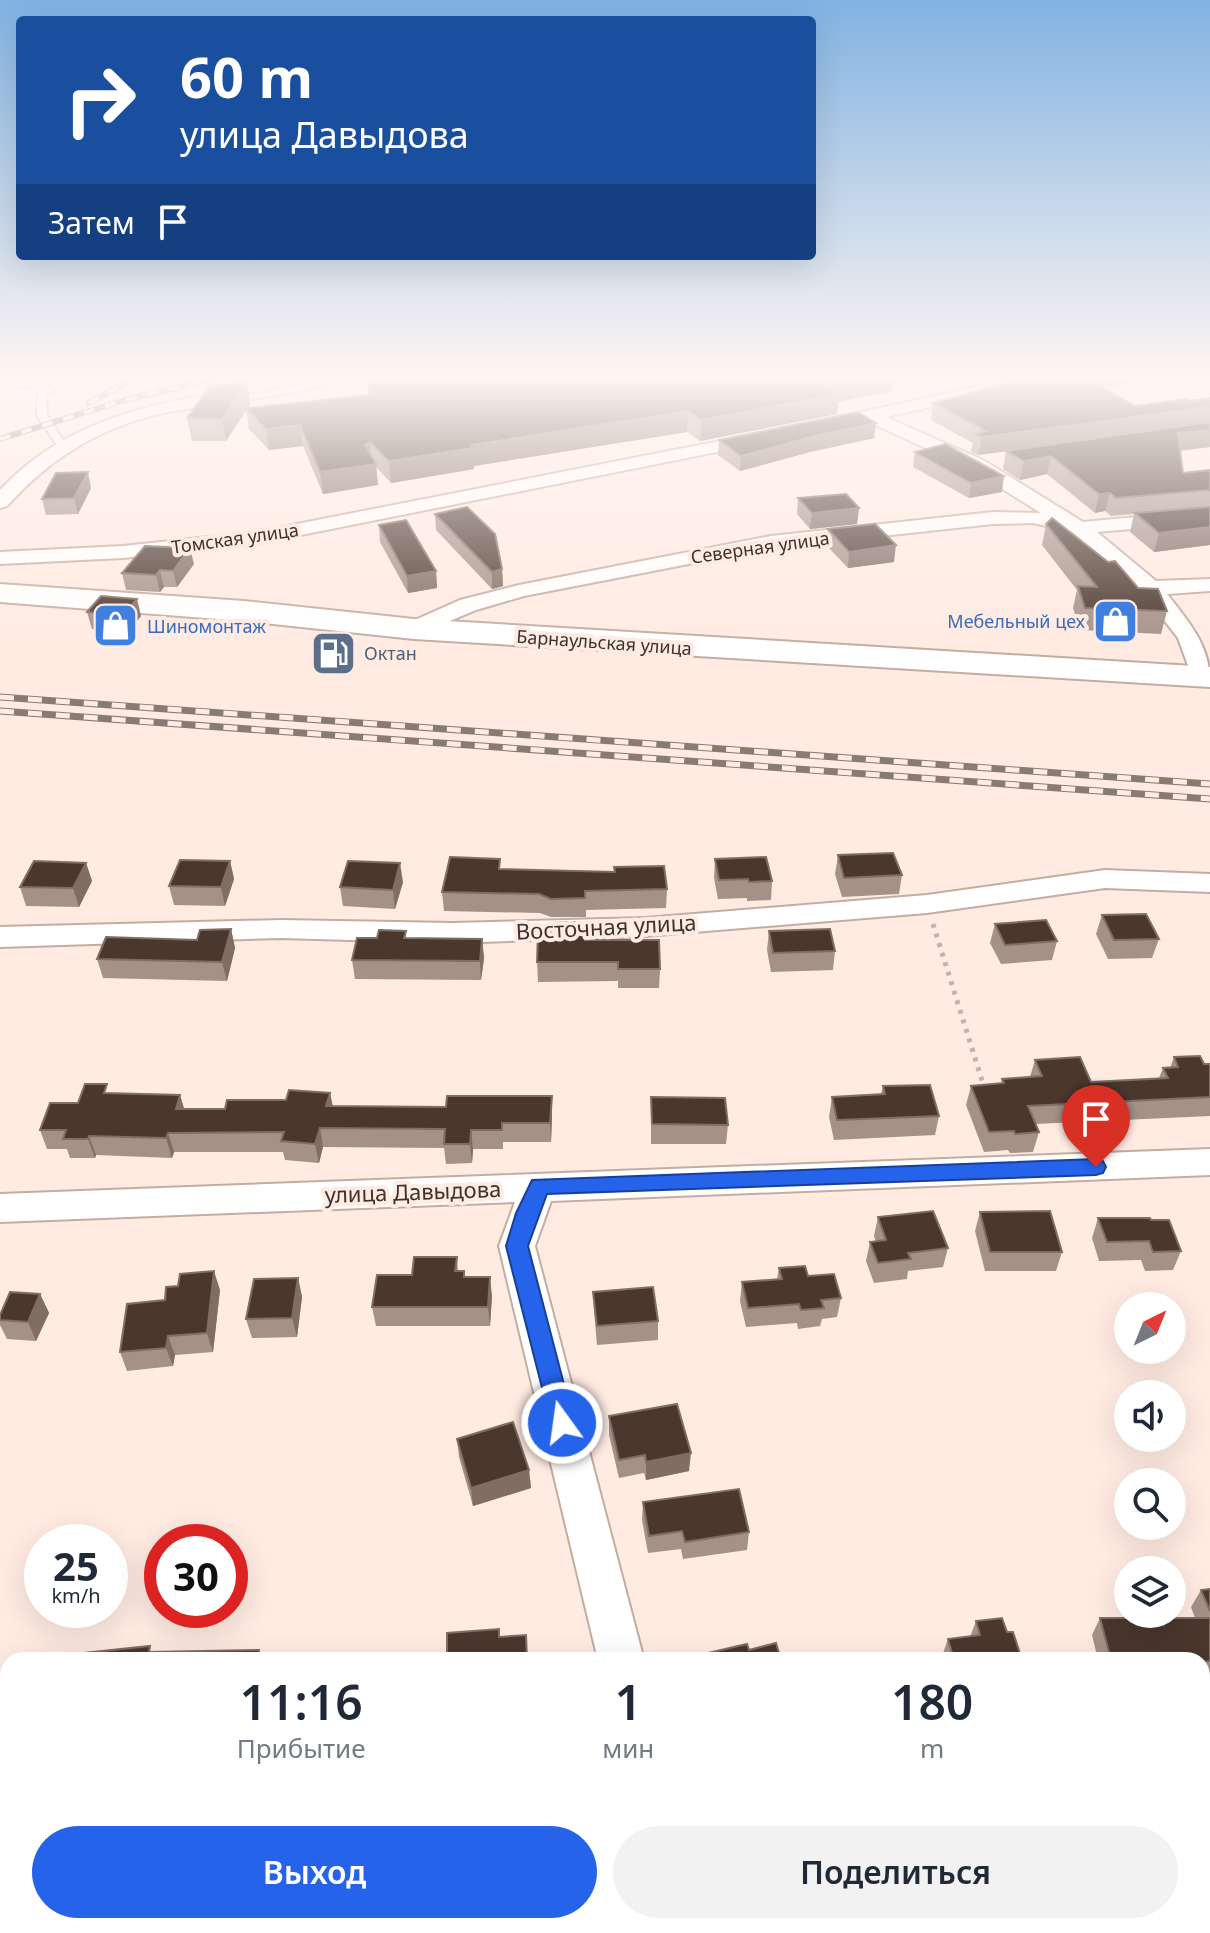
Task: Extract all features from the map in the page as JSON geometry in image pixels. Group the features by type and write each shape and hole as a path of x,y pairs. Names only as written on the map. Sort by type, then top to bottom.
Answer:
{"street":[{"path":"0,502 33,469"},
{"name":"Томская улица","path":"0,558 123,552 256,538 604,469"},
{"path":"984,469 1079,528 1151,588 1189,637 1206,677"},
{"name":"Северная улица","path":"414,629 468,605 519,591 771,542 1011,517 1033,517 1079,528 1210,516"},
{"path":"1151,588 1210,585"},
{"name":"Барнаульская улица","path":"0,593 244,611 414,629 1206,677"},
{"name":"Восточная улица","path":"0,937 281,929 453,933 631,927 927,904 1105,879 1210,883"},
{"name":"улица Давыдова","path":"0,1208 1210,1162"},
{"path":"540,1186 527,1213 517,1246 619,1652"}],"path":[{"path":"927,904 987,1096"}],"building":[{"path":"946,469 991,469 1004,476 971,483"},
{"path":"1068,469 1183,469 1183,473 1210,470 1210,490 1116,498 1110,493 1099,494"},
{"path":"88,472 74,498 42,499 56,473"},
{"path":"846,494 859,508 812,513 798,498"},
{"path":"467,507 495,534 502,569 492,572 435,514"},
{"path":"1210,507 1210,527 1159,533 1135,513"},
{"path":"1052,518 1108,562 1115,561 1138,588 1158,589 1167,611 1085,608 1078,586 1097,587 1046,524"},
{"path":"406,520 436,571 407,576 379,525"},
{"path":"875,524 896,545 849,552 828,529"},
{"path":"145,546 190,548 173,571 160,570 156,575 122,573"},
{"path":"101,596 137,599 124,615 87,612"},
{"path":"893,853 902,875 844,878 838,855"},
{"path":"450,857 500,859 499,869 615,872 614,867 664,866 667,889 585,891 585,898 551,899 539,894 442,892"},
{"path":"766,857 772,881 719,880 715,859"},
{"path":"180,860 230,861 221,887 169,886"},
{"path":"34,861 86,863 73,888 20,887"},
{"path":"348,861 400,863 393,890 340,887"},
{"path":"1146,914 1159,939 1114,940 1102,915"},
{"path":"1046,920 1057,941 1005,945 995,924"},
{"path":"585,922 585,940 659,940 660,969 618,969 618,962 537,962 538,932 550,932 550,923"},
{"path":"231,929 222,962 97,959 106,937 197,940 200,930"},
{"path":"830,929 835,951 773,953 769,931"},
{"path":"379,930 406,931 404,938 482,939 480,961 352,960 357,938 377,938"},
{"path":"1200,1056 1204,1064 1210,1064 1210,1097 1028,1106 1039,1132 989,1132 971,1086 1004,1083 1002,1079 1042,1076 1035,1060 1080,1057 1091,1082 1168,1078 1163,1068 1178,1067 1174,1057"},
{"path":"85,1084 107,1084 104,1093 180,1095 176,1109 225,1109 227,1100 286,1100 289,1090 330,1093 326,1106 446,1107 447,1096 552,1096 550,1123 502,1123 502,1130 471,1130 470,1144 444,1144 445,1129 320,1128 315,1144 281,1141 284,1132 168,1133 166,1138 89,1136 88,1139 63,1139 66,1130 40,1130 50,1103 78,1103"},
{"path":"930,1085 939,1116 837,1120 832,1097 885,1094 883,1086"},
{"path":"651,1097 725,1098 728,1125 652,1124"},
{"path":"933,1211 948,1248 908,1253 911,1259 878,1263 870,1242 886,1240 878,1217"},
{"path":"1050,1211 1062,1252 990,1252 980,1212"},
{"path":"1098,1218 1169,1220 1181,1251 1153,1252 1149,1241 1107,1242"},
{"path":"414,1257 457,1257 455,1271 464,1271 464,1277 490,1277 488,1307 372,1307 377,1275 412,1275"},
{"path":"805,1266 808,1276 834,1274 841,1298 821,1300 824,1308 801,1310 799,1304 748,1308 742,1282 782,1279 779,1268"},
{"path":"214,1271 207,1333 168,1336 166,1348 120,1352 127,1304 165,1300 166,1287 178,1286 180,1274"},
{"path":"298,1278 292,1318 246,1319 254,1279"},
{"path":"653,1287 658,1321 597,1326 593,1292"},
{"path":"10,1292 40,1294 28,1322 0,1320"},
{"path":"677,1404 691,1453 646,1462 645,1455 619,1460 609,1416"},
{"path":"513,1422 529,1470 471,1488 457,1439"},
{"path":"739,1489 749,1532 685,1542 682,1531 649,1536 643,1502"},
{"path":"1210,1589 1210,1611 1201,1590"},
{"path":"1002,1618 1007,1632 1013,1632 1019,1652 952,1652 948,1639 980,1635 976,1621"},
{"path":"1100,1618 1114,1618 1114,1628 1186,1628 1186,1618 1210,1618 1210,1652 1109,1652"},
{"path":"499,1629 499,1637 526,1635 527,1652 447,1652 447,1633"},
{"path":"776,1643 779,1652 712,1652 747,1644 749,1650"},
{"path":"150,1646 149,1652 93,1652"},
{"path":"259,1650 259,1652 149,1652"}],"railway":[{"path":"0,697 1210,784"},
{"path":"0,711 1210,799"}],"place":[{"name":"Мебельный цех","path":"1116,621"},
{"name":"Шиномонтаж","path":"116,626"},
{"name":"Октан","path":"333,653"}],"route":[{"path":"562,1423 517,1246 527,1213 540,1186 1096,1167"}]}
